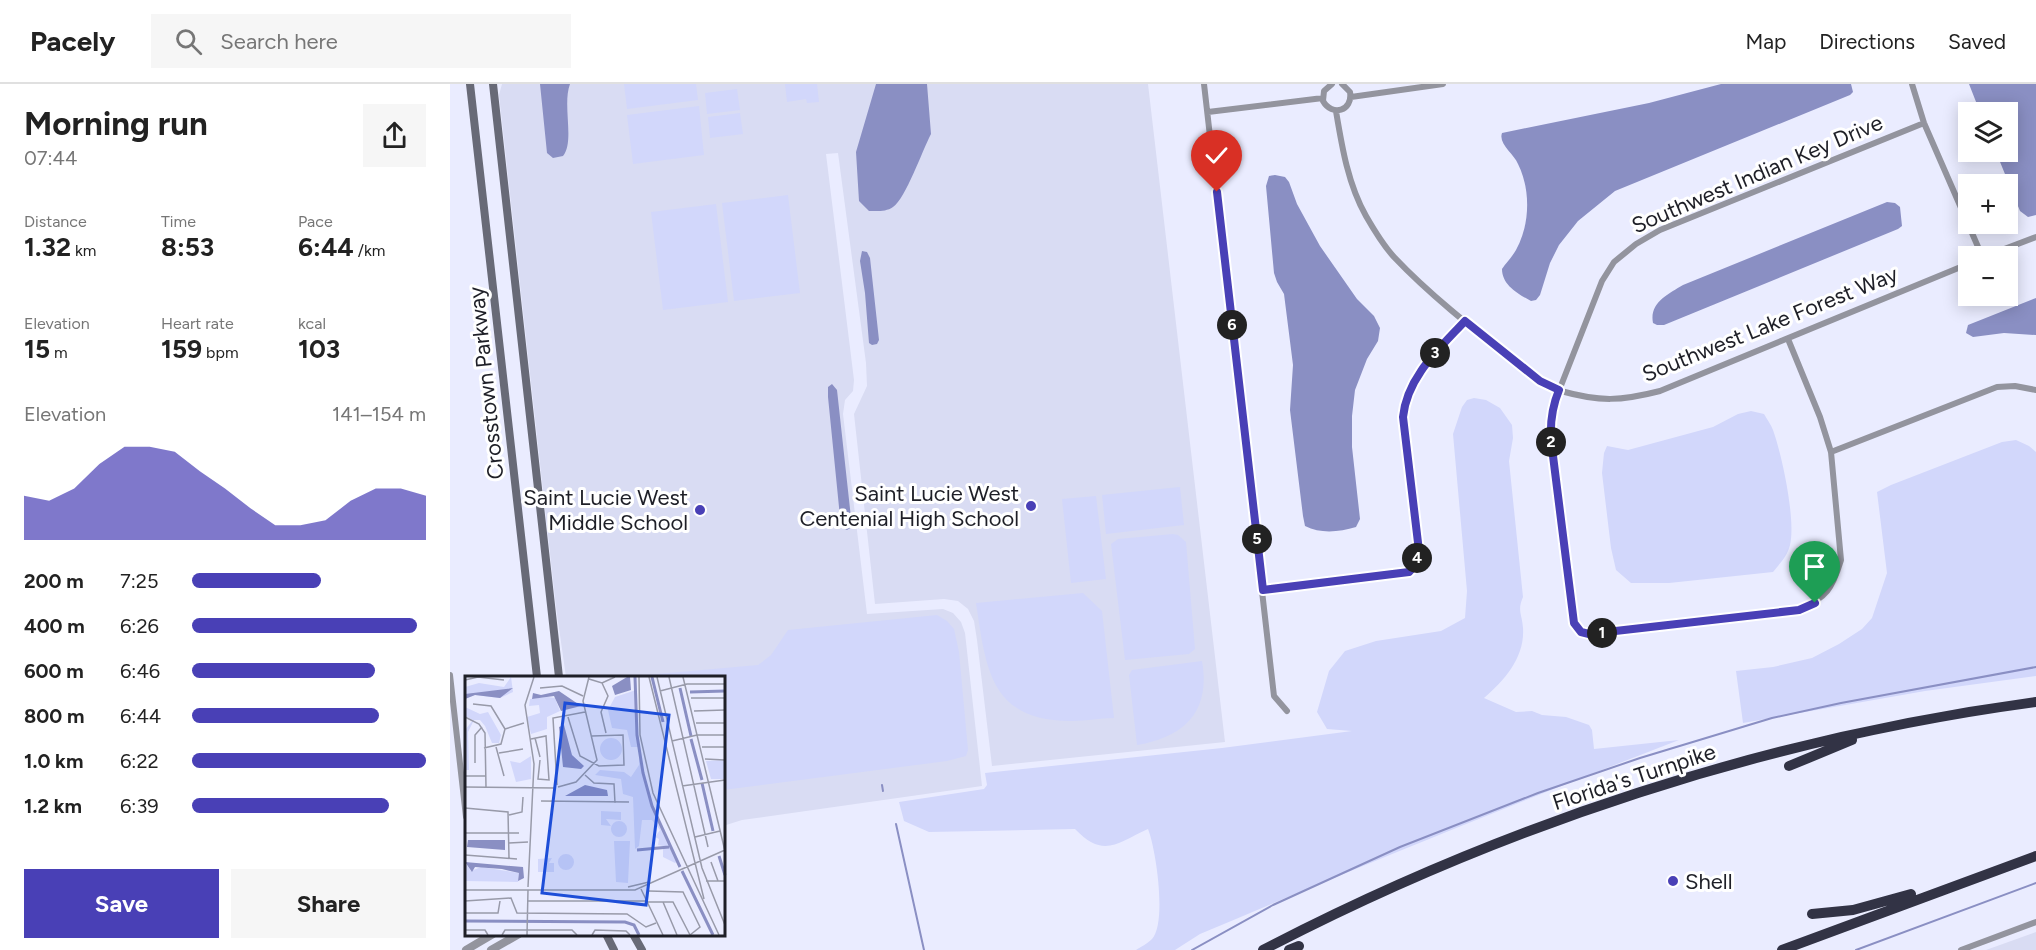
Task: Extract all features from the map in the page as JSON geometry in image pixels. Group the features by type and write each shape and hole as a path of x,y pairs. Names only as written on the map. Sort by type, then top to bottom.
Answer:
{"highway":[{"name":"Florida's Turnpike","path":"1263,950 1380,893 1460,858 1682,779 1848,734 2036,702"},
{"path":"1789,766 1844,742 1895,725"},
{"path":"1782,950 2036,856"},
{"path":"1812,914 1853,910 1939,885 1966,881"}],"main road":[{"name":"Crosstown Parkway","path":"470,84 537,676"},
{"name":"Crosstown Parkway","path":"493,84 559,676"},
{"path":"607,935 614,950"},
{"path":"634,935 642,950"}],"street":[{"path":"1204,84 1274,696 1287,711"},
{"path":"1343,84 1351,97"},
{"path":"1351,97 1443,84"},
{"path":"1912,84 1924,123 1979,246"},
{"path":"1329,85 1323,98 1326,105 1336,111 1345,108 1351,97"},
{"path":"1208,112 1323,98"},
{"name":"Southwest Lake Forest Way","path":"1336,111 1342,148 1352,184 1364,213 1392,256 1465,321 1540,381 1559,390 1597,399 1615,400 1636,397 1679,383 1958,268"},
{"name":"Southwest Indian Key Drive","path":"1788,339 1820,417 1831,452 1841,560 1828,592 1815,603 1799,610 1589,634 1581,632 1574,623 1550,424 1553,406 1602,281 1614,262 1636,244 1660,230 1924,123"},
{"path":"2011,246 2036,237"},
{"path":"1263,590 1409,572 1416,564 1419,551 1403,417 1405,400 1432,356 1465,321"},
{"path":"1831,452 1997,387 2015,386 2036,390"},
{"path":"450,675 465,808"},
{"path":"1961,950 2036,922"},
{"path":"491,950 516,935"},
{"path":"466,950 480,937"}],"shaded area":[{"path":"502,84 1148,84 1225,742 992,766 977,640 974,621 968,609 958,601 944,599 875,604 854,414 867,386 866,363 838,153 826,154 854,380 853,391 845,400 843,414 867,614 943,609 953,613 961,622 965,633 982,786 742,820 724,826 724,676 566,676 556,607 499,95"},
{"path":"540,84 570,84 567,102 568,141 563,156 553,158 547,153"},
{"path":"624,84 696,84 698,100 627,109"},
{"path":"785,84 817,84 819,102 807,103 806,99 787,102"},
{"path":"876,84 927,84 931,134 898,202 887,210 869,211 859,201 856,152"},
{"path":"1721,84 1851,84 1853,92 1615,191 1578,221 1559,245 1536,300 1531,301 1508,284 1502,269 1521,240 1526,219 1527,196 1522,174 1516,160 1502,141 1502,133 1649,103"},
{"path":"1969,84 2036,84 2036,215 2028,217 2020,211 2018,174 2005,174 2000,162 2018,162 2018,102 1976,102"},
{"path":"737,89 740,110 707,114 705,93"},
{"path":"699,106 704,155 633,164 627,115"},
{"path":"740,113 743,134 710,138 708,117"},
{"path":"1269,176 1285,177 1289,182 1297,204 1320,246 1357,299 1374,316 1380,328 1378,341 1367,359 1355,390 1352,416 1352,447 1360,519 1356,527 1343,530 1311,529 1305,526 1303,516 1290,410 1293,365 1284,294 1274,273 1266,186"},
{"path":"788,195 800,293 734,301 722,203"},
{"path":"1887,202 1895,203 1900,207 1902,226 1898,229 1664,325 1653,323 1654,310 1657,305 1683,285"},
{"path":"716,204 728,302 663,310 651,212"},
{"path":"862,251 867,252 870,258 879,340 877,344 872,345 869,343 860,261"},
{"path":"2036,298 2036,335 2004,333 1973,337 1966,333 1968,325"},
{"path":"832,384 837,390 852,527 847,530 841,527 828,397 828,387"},
{"path":"1474,398 1486,400 1500,408 1512,425 1513,438 1509,461 1523,597 1520,609 1523,628 1521,649 1506,676 1484,698 1516,712 1532,711 1542,715 1566,717 1589,725 1592,730 1594,749 1679,740 1319,884 1200,934 1175,950 1136,950 1152,939 1159,918 1157,868 1148,829 1119,843 1103,846 1094,844 1075,829 929,832 904,821 899,802 984,789 987,785 985,773 1222,748 1352,731 1327,729 1317,712 1329,671 1345,651 1376,641 1441,631 1465,618 1467,591 1453,434 1462,407 1467,400"},
{"path":"1751,411 1764,414 1770,424 1777,441 1784,471 1790,504 1791,534 1789,549 1783,560 1773,572 1669,583 1631,583 1616,570 1611,548 1602,473 1607,446 1628,450 1713,427 1738,414"},
{"path":"2016,440 2036,452 2036,676 1925,691 1743,723 1736,671 1773,667 1812,658 1862,629 1872,618 1887,573 1877,492 2002,442"},
{"path":"1180,487 1184,525 1106,534 1102,495"},
{"path":"1096,496 1106,579 1071,583 1062,499"},
{"path":"1173,534 1186,542 1195,649 1189,654 1125,660 1111,544 1118,539"},
{"path":"1083,593 1102,611 1114,718 1073,721 1045,719 1024,712 1008,702 997,687 989,670 976,603"},
{"path":"937,615 947,621 954,629 959,652 968,750 966,756 947,761 724,790 724,676 634,676 758,665 771,655 788,630"},
{"path":"1202,661 1204,679 1202,695 1198,708 1190,719 1168,736 1137,745 1129,675 1132,670"},
{"path":"2036,932 2036,950 1986,950"}],"waterway":[{"path":"1192,950 1273,905 1400,847 1538,793 1640,758 1772,718 2036,667"},
{"path":"882,785 883,791"},
{"path":"896,824 924,950"},
{"path":"1856,950 2036,883"}],"place":[{"name":"Saint Lucie West Centenial High School","path":"1031,506"},
{"name":"Saint Lucie West Middle School","path":"700,510"},
{"name":"Shell","path":"1673,881"}],"route":[{"path":"1217,192 1263,590 1409,572 1416,564 1419,551 1403,417 1405,400 1432,356 1465,321 1540,381 1559,390 1550,424 1551,440 1574,623 1581,632 1589,634 1799,610 1815,603"}]}
